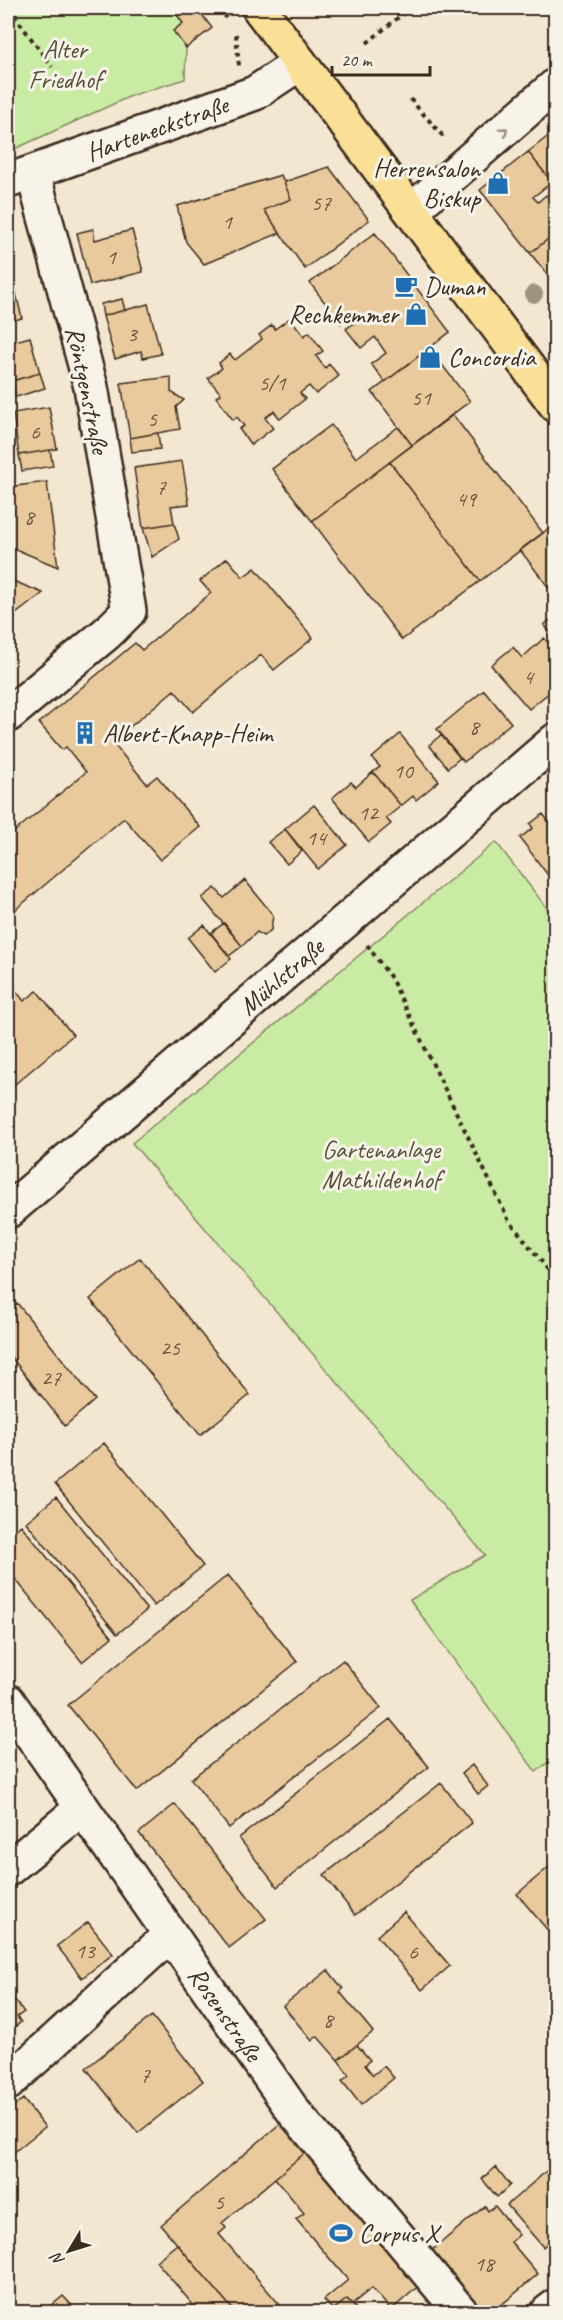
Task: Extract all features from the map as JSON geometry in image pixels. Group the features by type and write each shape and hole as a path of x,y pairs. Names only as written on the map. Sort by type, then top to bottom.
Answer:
{"main road":[{"path":"259,8 412,210 555,405"}],"street":[{"name":"Harteneckstraße","path":"20,177 255,93 300,63"},
{"path":"412,210 555,85"},
{"name":"Röntgenstraße","path":"8,716 107,633 129,610 91,387 20,177"},
{"name":"Mühlstraße","path":"8,1211 555,740"},
{"name":"Rosenstraße","path":"8,1701 294,2112 461,2313"},
{"path":"8,1869 81,1809"},
{"path":"8,2083 170,1935"},
{"path":"548,2313 555,2306"}],"path":[{"path":"9,8 52,67"},
{"path":"219,8 236,33 239,66"},
{"path":"367,43 410,8"},
{"path":"348,919 391,978 508,1220 555,1280"}],"green space":[{"name":"Alter Friedhof","path":"8,8 172,8 183,23 174,31 186,48 185,79 133,95 8,152"},
{"name":"Gartenanlage Mathildenhof","path":"496,842 556,920 556,1756 536,1772 410,1600 485,1555 132,1143"}],"building":[{"path":"172,8 197,8 212,28 186,48 173,31 183,23"},
{"path":"556,130 556,187 528,152"},
{"path":"528,152 552,182 533,197 538,202 546,195 556,207 553,222 556,233 530,253 480,190"},
{"path":"329,167 369,220 305,269 264,210 291,199 284,182"},
{"path":"281,175 291,199 264,210 280,233 204,264 186,242 177,206"},
{"path":"93,229 95,240 132,230 143,272 90,285 77,233"},
{"path":"375,233 450,332 385,382 371,364 386,353 375,337 361,348 346,329 355,322 351,317 341,324 310,283"},
{"path":"556,233 556,285 530,253"},
{"path":"8,261 22,318 8,322"},
{"path":"122,299 125,310 103,316 101,304"},
{"path":"148,304 161,354 143,358 141,351 115,359 103,316"},
{"path":"290,318 304,336 309,332 323,351 316,356 325,368 329,364 339,376 316,394 309,386 300,393 305,399 280,419 274,411 265,418 273,428 251,445 239,429 244,426 237,417 233,420 216,397 221,394 208,378 222,368 219,363 230,354 235,360 262,339 259,335 272,325 275,329"},
{"path":"30,337 40,373 8,382 8,343"},
{"path":"429,348 470,401 412,445 372,392"},
{"path":"40,373 45,388 16,397 12,381"},
{"path":"171,377 171,392 184,400 176,407 180,429 130,438 121,383"},
{"path":"49,407 57,449 19,455 13,413"},
{"path":"453,415 543,533 480,581 390,462"},
{"path":"331,425 356,458 398,427 412,445 312,521 272,469"},
{"path":"158,433 160,449 132,452 130,438"},
{"path":"50,450 53,466 22,471 19,455"},
{"path":"182,461 189,504 171,506 174,523 143,528 134,468"},
{"path":"390,462 480,581 402,640 312,521"},
{"path":"47,482 58,567 8,546 8,487"},
{"path":"174,523 179,539 152,557 143,528"},
{"path":"556,523 556,597 520,550"},
{"name":"Albert-Knapp-Heim","path":"227,558 243,577 255,568 313,638 274,670 261,655 193,712 174,690 112,742 147,784 157,776 200,827 160,860 124,818 8,916 8,823 14,832 86,772 66,747 62,750 39,723 135,643 142,650 211,593 200,581"},
{"path":"8,579 43,593 8,620"},
{"path":"554,617 556,619 556,639 544,625"},
{"path":"544,638 556,652 556,687 529,709 491,665 513,647 522,658"},
{"path":"484,690 511,723 464,762 437,729"},
{"path":"400,734 439,781 416,800 413,796 401,806 373,772 380,767 372,758"},
{"path":"441,735 460,758 448,768 429,745"},
{"path":"373,772 401,806 386,818 391,824 369,842 332,798 351,782 356,787"},
{"path":"314,805 347,845 318,869 285,829"},
{"path":"543,814 553,827 556,825 556,886 520,838 533,828 530,824"},
{"path":"285,829 302,851 287,864 268,842"},
{"path":"245,880 273,915 271,930 263,936 257,932 242,946 202,898 215,888 224,898"},
{"path":"224,923 242,946 229,956 211,933"},
{"path":"204,925 231,959 215,972 188,938"},
{"path":"8,981 24,1001 37,991 73,1035 8,1090"},
{"path":"140,1258 250,1395 200,1435 90,1299"},
{"path":"17,1303 95,1400 65,1426 8,1353 8,1311"},
{"path":"104,1443 203,1566 154,1606 55,1484"},
{"path":"56,1497 147,1610 117,1634 26,1522"},
{"path":"21,1525 112,1637 82,1662 8,1570 8,1536"},
{"path":"228,1575 297,1662 137,1791 68,1705"},
{"path":"343,1660 381,1708 229,1828 191,1779"},
{"path":"390,1719 429,1767 277,1887 239,1838"},
{"path":"472,1765 488,1786 478,1794 462,1773"},
{"path":"441,1783 472,1823 355,1915 324,1875"},
{"path":"175,1804 266,1919 229,1948 139,1833"},
{"path":"556,1861 556,1940 517,1894"},
{"path":"404,1912 450,1966 422,1990 377,1936"},
{"path":"88,1922 113,1954 82,1978 57,1946"},
{"path":"328,1970 343,1989 340,1992 373,2032 338,2060 317,2036 312,2041 283,2006"},
{"path":"8,1991 24,2012 17,2017 21,2022 8,2032"},
{"path":"152,2016 203,2081 138,2133 86,2068"},
{"path":"357,2045 370,2060 365,2065 373,2075 384,2066 394,2078 361,2105 342,2081 349,2075 338,2060"},
{"path":"23,2099 45,2127 8,2157 8,2111"},
{"path":"282,2122 307,2151 222,2223 226,2228 219,2234 286,2312 235,2312 161,2225"},
{"path":"307,2151 420,2285 391,2310 372,2288 352,2304 347,2299 333,2310 324,2300 348,2280 296,2219 304,2213 275,2178"},
{"path":"556,2163 556,2236 543,2247 507,2205"},
{"path":"496,2167 510,2185 497,2197 482,2179"},
{"path":"485,2206 488,2211 495,2206 519,2235 511,2242 538,2274 493,2312 481,2312 430,2252"},
{"path":"177,2244 235,2312 199,2312 156,2261"},
{"path":"63,2296 78,2312 44,2312"},
{"path":"347,2299 359,2312 334,2312 333,2310"},
{"path":"424,2307 429,2312 417,2312"}],"place":[{"name":"Herrensalon Biskup","path":"498,183"},
{"name":"Duman","path":"406,286"},
{"name":"Rechkemmer","path":"416,314"},
{"name":"Concordia","path":"430,357"},
{"name":"Albert-Knapp-Heim","path":"85,733"},
{"name":"Corpus X","path":"341,2233"}]}
